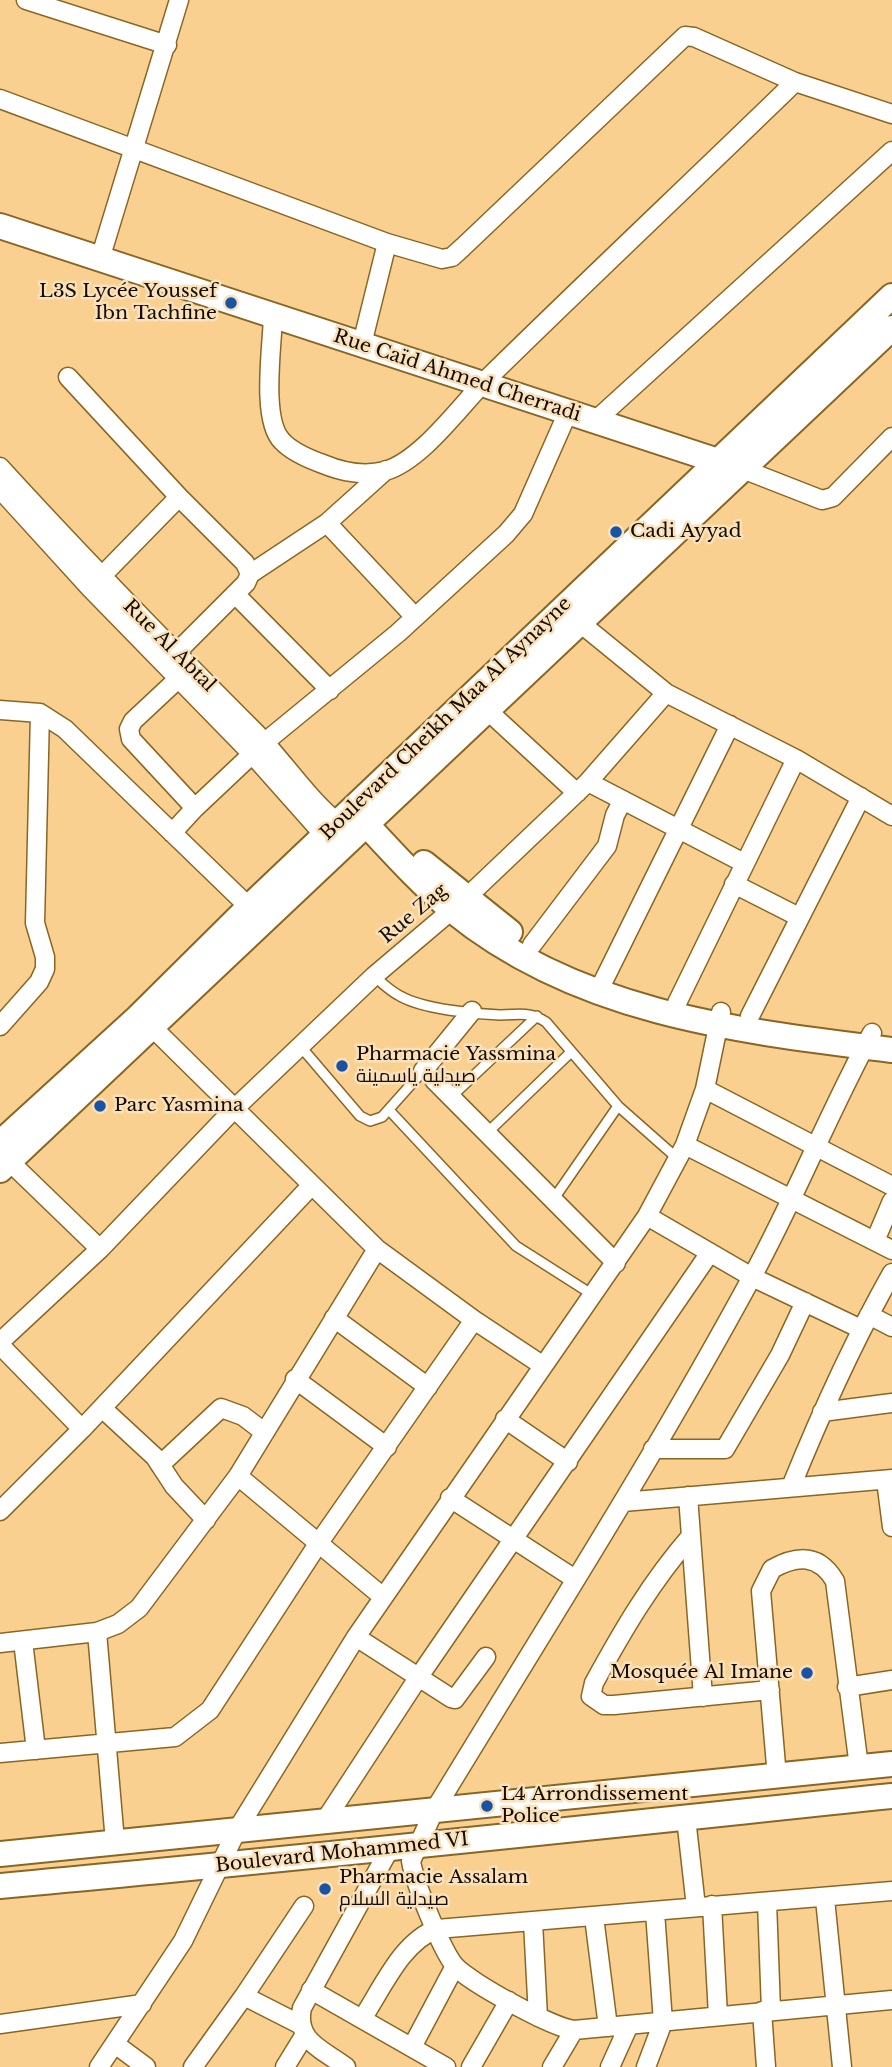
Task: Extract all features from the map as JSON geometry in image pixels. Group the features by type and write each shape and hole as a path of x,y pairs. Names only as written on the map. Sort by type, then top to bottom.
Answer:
{"street":[{"path":"26,0 167,45"},
{"path":"100,259 179,0"},
{"path":"0,99 387,243 442,259 452,257 685,36 698,39 795,82 892,114"},
{"path":"171,658 235,594 250,574 327,523 386,470 426,443 482,384 795,82"},
{"path":"595,421 892,151"},
{"name":"Rue Caïd Ahmed Cherradi","path":"0,226 716,460 822,500 833,497 892,437"},
{"path":"362,344 387,243"},
{"name":"Boulevard Cheikh Maa Al Aynayne","path":"3,1158 248,906 332,830 716,460 892,296"},
{"path":"273,317 270,402 275,430 280,440 291,449 330,467 366,474 386,470"},
{"name":"Boulevard Cheikh Maa Al Aynayne","path":"3,1158 373,826 486,710 740,468 892,328"},
{"path":"68,377 178,497 245,563 250,574"},
{"path":"172,833 258,748 415,617 523,514 568,412"},
{"name":"Rue Al Abtal","path":"0,467 96,583"},
{"name":"Rue Al Abtal","path":"0,489 321,809 332,830"},
{"path":"96,583 178,497"},
{"path":"327,523 415,617"},
{"path":"235,594 330,690"},
{"path":"579,622 666,693 796,759 892,816"},
{"name":"Rue Al Abtal","path":"171,658 179,678 258,748"},
{"path":"179,678 129,729 131,739 195,808"},
{"name":"Rue Zag","path":"0,1344 100,1250 233,1110 374,976 459,904 583,787 666,693"},
{"path":"0,710 40,713 65,729 248,906"},
{"path":"486,710 583,787 623,800 744,863"},
{"path":"0,1026 39,982 45,969 45,957 35,923 40,713"},
{"path":"601,986 730,725"},
{"path":"677,1003 796,759"},
{"path":"750,1016 861,797"},
{"path":"532,945 607,846 615,815 623,800"},
{"path":"373,826 495,940 601,986 720,1019 876,1038"},
{"path":"733,884 799,917"},
{"path":"459,904 601,986 677,1003 720,1019 750,1016 876,1038 892,1050"},
{"path":"472,1011 428,1076 616,1263"},
{"path":"99,2067 183,1941 237,1830 356,1637 647,1216 682,1152 705,1089 720,1019"},
{"path":"152,1027 233,1110 377,1248 474,1320 542,1365"},
{"path":"876,1038 752,1277 623,1502 434,1811 415,1845 411,1861 413,1873 456,1966 509,2001 561,2029 574,2030 892,2000"},
{"path":"705,1089 892,1186"},
{"path":"682,1152 793,1199 892,1250"},
{"path":"3,1158 100,1250"},
{"path":"0,1511 82,1429 311,1186"},
{"path":"875,1241 892,1201"},
{"path":"647,1216 709,1254 805,1302 865,1322 892,1327"},
{"path":"0,1643 97,1632 118,1625 139,1608 238,1476 377,1248"},
{"path":"324,1822 418,1678 709,1254"},
{"path":"791,1487 822,1412 892,1273"},
{"path":"653,1449 725,1449 780,1355 805,1302"},
{"path":"334,1318 428,1387"},
{"path":"0,1753 175,1737 210,1710 318,1544 474,1320"},
{"path":"0,1344 82,1429"},
{"path":"295,1380 387,1447"},
{"path":"822,1412 892,1403"},
{"path":"102,1408 160,1465 174,1486 206,1520"},
{"path":"160,1465 220,1408 243,1416 264,1432"},
{"path":"505,1419 568,1462"},
{"path":"238,1476 383,1597"},
{"path":"623,1502 889,1480 892,1527"},
{"path":"688,1496 703,1697"},
{"path":"450,1498 575,1579"},
{"path":"691,1536 656,1577 634,1610 594,1683 591,1696 604,1705 770,1690"},
{"path":"777,1777 761,1591 772,1569 802,1558 818,1562 828,1569 835,1581 859,1767"},
{"path":"97,1632 115,1842"},
{"path":"356,1637 455,1699 486,1657"},
{"path":"23,1641 36,1749"},
{"path":"847,1687 892,1680"},
{"name":"Boulevard Mohammed VI","path":"0,1854 892,1764"},
{"name":"Boulevard Mohammed VI","path":"0,1886 389,1850 415,1845 892,1796"},
{"path":"686,1818 704,1906 718,2016"},
{"path":"285,2067 301,2030 302,2008 389,1850"},
{"path":"362,2019 409,1948 423,1934 438,1929 704,1906 825,1899 892,1891"},
{"path":"825,1899 842,2067"},
{"path":"766,2067 767,1902"},
{"path":"193,2067 304,1906"},
{"path":"646,2067 663,2022 655,1912"},
{"path":"594,1917 608,2027"},
{"path":"533,1922 538,2017"},
{"path":"419,2056 456,1966"},
{"path":"311,1990 419,2056 446,2067"},
{"path":"244,1996 301,2030 346,2067"},
{"path":"471,2067 509,2001"},
{"path":"0,2024 142,2004"},
{"path":"610,2067 629,2025"},
{"path":"552,2067 574,2030"},
{"path":"115,2043 146,2067"}],"lane":[{"path":"374,976 409,1000 500,1015 529,1012 537,1016 546,1022 618,1107 682,1152"},
{"path":"451,1097 537,1016"},
{"path":"301,1047 360,1116 370,1121 382,1118 428,1076"},
{"path":"486,1134 570,1053"},
{"path":"553,1200 618,1107"},
{"path":"389,1110 516,1246 593,1295"}],"place":[{"name":"L3S Lycée Youssef Ibn Tachfine","path":"231,303"},
{"name":"Cadi Ayyad","path":"616,532"},
{"name":"Pharmacie Yassmina صيدلية ياسمينة","path":"342,1066"},
{"name":"Parc Yasmina","path":"100,1106"},
{"name":"Mosquée Al Imane","path":"807,1673"},
{"name":"L4 Arrondissement Police","path":"487,1806"},
{"name":"Pharmacie Assalam صيدلية السلام","path":"325,1889"}]}
